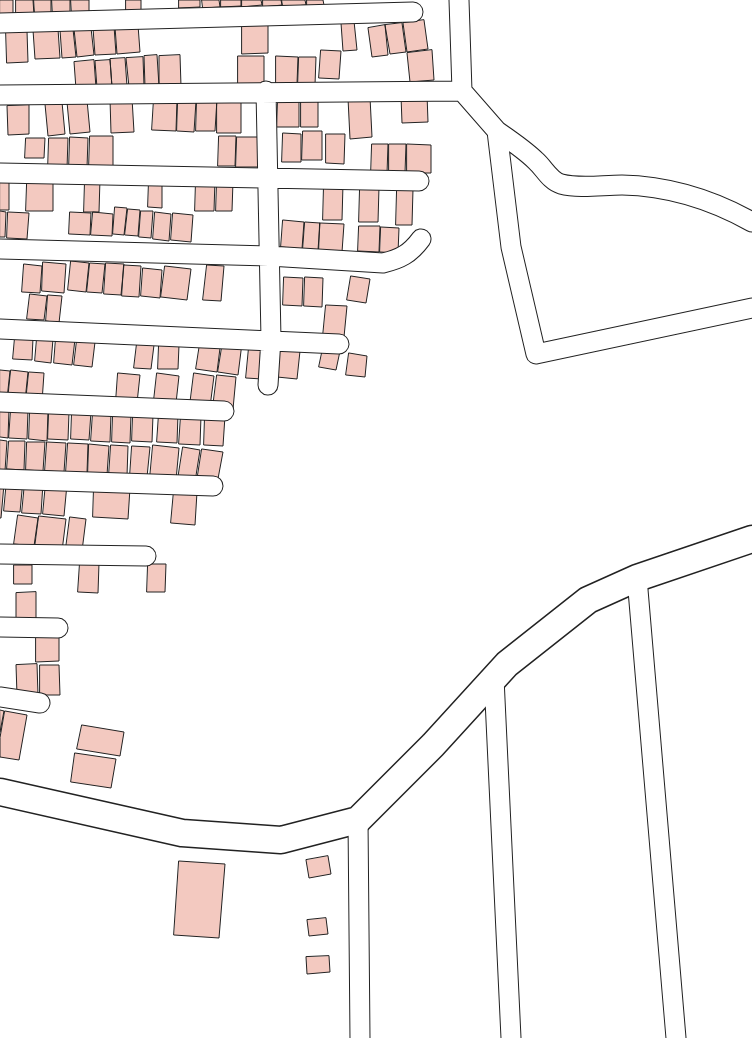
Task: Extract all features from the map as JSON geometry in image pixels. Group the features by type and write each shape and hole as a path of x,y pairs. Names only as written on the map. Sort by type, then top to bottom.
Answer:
{"street":[{"path":"459,0 462,91 497,131 536,161 559,184 623,185 680,191 727,208 752,222"},
{"path":"0,23 413,12"},
{"path":"0,95 266,91 462,91"},
{"path":"266,91 271,339 268,385"},
{"path":"497,131 511,246 536,354 752,308"},
{"path":"0,173 419,181"},
{"path":"0,249 268,256 382,263 400,259 411,252 421,239"},
{"path":"0,330 271,339 339,344"},
{"path":"0,402 224,411"},
{"path":"0,478 213,486"},
{"path":"0,792 182,833 281,840 358,820 433,745 507,664 588,600 637,578 752,539"},
{"path":"0,554 146,556"},
{"path":"637,578 676,1038"},
{"path":"0,627 58,628"},
{"path":"494,678 511,1038"},
{"path":"0,697 40,703"},
{"path":"358,820 360,1038"}],"building":[{"path":"0,0 13,0 13,15 0,16"},
{"path":"16,0 33,0 34,15 16,15"},
{"path":"34,0 51,0 51,16 35,16"},
{"path":"52,0 70,0 70,17 53,18"},
{"path":"71,0 89,0 89,17 72,17"},
{"path":"126,0 141,0 141,10 126,11"},
{"path":"179,0 200,0 200,7 179,8"},
{"path":"202,0 219,0 220,7 203,8"},
{"path":"221,0 241,0 241,6 221,7"},
{"path":"242,0 261,0 262,5 242,7"},
{"path":"263,0 281,0 282,5 263,7"},
{"path":"282,0 305,0 306,5 283,7"},
{"path":"307,0 323,0 324,5 307,6"},
{"path":"424,20 428,49 407,52 403,23"},
{"path":"354,21 357,50 343,51 341,23"},
{"path":"242,22 268,22 268,53 242,54"},
{"path":"402,23 406,52 390,54 385,25"},
{"path":"138,25 140,52 117,54 115,27"},
{"path":"385,25 388,55 372,57 368,28"},
{"path":"114,26 116,54 95,55 93,28"},
{"path":"91,28 94,55 77,57 74,29"},
{"path":"58,29 60,58 35,59 33,30"},
{"path":"73,29 76,57 62,58 60,30"},
{"path":"6,31 27,31 28,62 7,63"},
{"path":"321,50 341,51 339,79 319,78"},
{"path":"432,50 434,80 410,82 407,53"},
{"path":"157,55 159,86 145,87 144,56"},
{"path":"180,55 181,86 159,86 159,56"},
{"path":"238,56 264,56 264,85 238,85"},
{"path":"276,56 298,57 297,84 276,84"},
{"path":"143,57 144,86 129,87 126,58"},
{"path":"299,57 316,57 315,85 298,85"},
{"path":"125,58 127,86 112,87 110,59"},
{"path":"94,60 96,88 76,89 74,62"},
{"path":"110,60 112,87 97,88 95,61"},
{"path":"427,94 428,122 402,123 401,96"},
{"path":"370,97 372,137 350,139 348,98"},
{"path":"132,98 134,132 111,133 110,99"},
{"path":"154,98 177,100 176,131 152,130"},
{"path":"197,98 217,99 215,131 196,131"},
{"path":"217,98 241,98 241,133 217,133"},
{"path":"278,98 299,98 299,127 277,127"},
{"path":"301,98 318,98 318,127 301,127"},
{"path":"87,100 90,132 70,134 67,102"},
{"path":"178,100 196,101 194,132 177,131"},
{"path":"62,102 65,134 48,136 45,104"},
{"path":"29,105 29,134 8,135 7,106"},
{"path":"303,131 322,131 322,160 302,160"},
{"path":"283,133 301,134 301,162 282,162"},
{"path":"326,134 345,134 344,164 326,163"},
{"path":"90,136 113,136 113,168 89,167"},
{"path":"219,136 236,136 235,166 218,166"},
{"path":"70,137 88,138 87,168 69,168"},
{"path":"237,137 260,137 259,167 236,167"},
{"path":"26,138 45,138 44,158 25,158"},
{"path":"49,138 68,138 67,169 48,169"},
{"path":"372,144 388,144 387,174 371,174"},
{"path":"389,144 406,144 405,173 389,173"},
{"path":"407,144 431,145 431,173 407,173"},
{"path":"85,179 100,179 99,212 84,212"},
{"path":"149,179 162,179 162,208 148,207"},
{"path":"196,179 215,179 214,211 195,211"},
{"path":"217,180 233,181 232,211 216,211"},
{"path":"0,181 9,181 9,210 0,210"},
{"path":"27,183 53,183 53,211 26,211"},
{"path":"324,183 343,184 342,220 323,220"},
{"path":"360,187 379,187 378,222 359,222"},
{"path":"397,189 413,189 412,225 396,225"},
{"path":"115,207 127,208 124,235 113,234"},
{"path":"128,209 140,210 138,236 125,235"},
{"path":"0,211 6,212 5,237 0,237"},
{"path":"141,211 153,211 151,238 139,237"},
{"path":"8,212 29,213 27,239 7,238"},
{"path":"70,212 91,213 90,235 69,234"},
{"path":"93,212 113,214 112,236 91,235"},
{"path":"155,212 171,214 169,241 153,239"},
{"path":"173,213 193,215 191,242 171,240"},
{"path":"283,220 304,222 302,249 281,247"},
{"path":"305,222 320,223 318,250 303,249"},
{"path":"320,223 344,224 342,252 319,251"},
{"path":"359,226 380,226 379,252 358,251"},
{"path":"381,227 399,228 398,253 380,252"},
{"path":"71,261 89,263 86,292 68,290"},
{"path":"43,262 66,264 64,293 42,291"},
{"path":"90,263 105,264 102,293 87,292"},
{"path":"106,263 124,264 121,295 104,294"},
{"path":"24,264 42,266 40,293 22,292"},
{"path":"124,265 141,266 139,297 122,296"},
{"path":"207,265 224,266 221,301 203,300"},
{"path":"165,266 191,269 187,300 161,297"},
{"path":"143,268 162,270 160,298 141,296"},
{"path":"351,276 370,279 366,303 347,300"},
{"path":"284,277 303,278 302,306 283,305"},
{"path":"305,277 323,278 322,307 304,306"},
{"path":"30,294 47,296 44,320 27,319"},
{"path":"48,295 62,296 59,323 46,321"},
{"path":"326,305 347,306 344,337 323,336"},
{"path":"15,337 33,338 32,360 13,359"},
{"path":"56,337 75,339 72,365 54,363"},
{"path":"201,337 221,340 217,372 196,369"},
{"path":"37,338 53,339 51,363 35,361"},
{"path":"77,340 95,342 92,367 74,365"},
{"path":"223,341 242,343 238,375 218,372"},
{"path":"137,343 154,345 151,369 134,368"},
{"path":"159,344 179,345 178,369 158,369"},
{"path":"249,347 265,349 262,379 246,378"},
{"path":"323,348 340,351 336,370 319,367"},
{"path":"279,350 300,351 297,379 277,377"},
{"path":"349,353 367,356 365,377 346,375"},
{"path":"0,370 10,371 7,399 0,398"},
{"path":"11,370 28,372 25,401 8,399"},
{"path":"29,372 44,373 42,402 26,401"},
{"path":"118,373 140,375 137,403 116,401"},
{"path":"157,373 179,376 176,403 154,400"},
{"path":"194,373 214,376 210,407 190,405"},
{"path":"217,375 236,377 233,409 213,407"},
{"path":"0,408 9,409 8,438 0,437"},
{"path":"11,409 28,410 27,439 9,438"},
{"path":"30,410 48,411 47,441 29,439"},
{"path":"49,411 69,412 68,440 48,439"},
{"path":"72,411 91,412 89,440 71,439"},
{"path":"93,412 111,413 110,442 91,441"},
{"path":"113,413 131,414 130,443 112,442"},
{"path":"159,413 178,414 177,443 157,442"},
{"path":"133,414 153,415 152,442 132,441"},
{"path":"181,415 201,416 200,445 179,444"},
{"path":"205,415 225,416 223,446 204,445"},
{"path":"0,440 7,441 5,471 0,471"},
{"path":"9,441 25,441 24,470 7,469"},
{"path":"27,442 45,442 43,471 26,470"},
{"path":"47,442 66,443 64,472 45,471"},
{"path":"68,443 88,444 87,473 66,472"},
{"path":"89,444 109,446 107,475 88,474"},
{"path":"111,445 128,446 127,476 109,475"},
{"path":"153,445 179,448 176,480 150,478"},
{"path":"132,446 150,447 147,477 130,476"},
{"path":"183,447 200,450 195,482 178,479"},
{"path":"202,449 223,452 217,484 197,481"},
{"path":"7,479 23,480 20,512 4,511"},
{"path":"25,482 43,483 41,514 22,513"},
{"path":"46,482 67,484 64,516 43,514"},
{"path":"0,484 4,484 1,518 0,518"},
{"path":"94,486 130,488 128,519 93,517"},
{"path":"174,490 197,492 195,525 171,523"},
{"path":"18,515 38,518 34,546 14,544"},
{"path":"39,516 66,519 62,551 35,547"},
{"path":"70,517 86,519 82,551 66,548"},
{"path":"80,562 99,563 98,593 78,592"},
{"path":"148,564 166,564 165,592 147,592"},
{"path":"14,565 32,565 32,584 14,584"},
{"path":"36,592 36,621 16,621 16,593"},
{"path":"36,635 59,635 59,661 36,662"},
{"path":"37,664 38,695 17,695 16,665"},
{"path":"40,665 59,665 60,695 40,695"},
{"path":"0,710 4,711 0,732"},
{"path":"5,711 27,715 19,760 0,757 0,738"},
{"path":"82,725 124,732 120,756 77,749"},
{"path":"75,753 116,759 111,788 71,782"},
{"path":"328,856 331,874 309,878 306,860"},
{"path":"179,861 225,864 219,938 174,935"},
{"path":"326,918 328,934 309,936 307,920"},
{"path":"329,956 330,972 307,974 306,957"}]}
